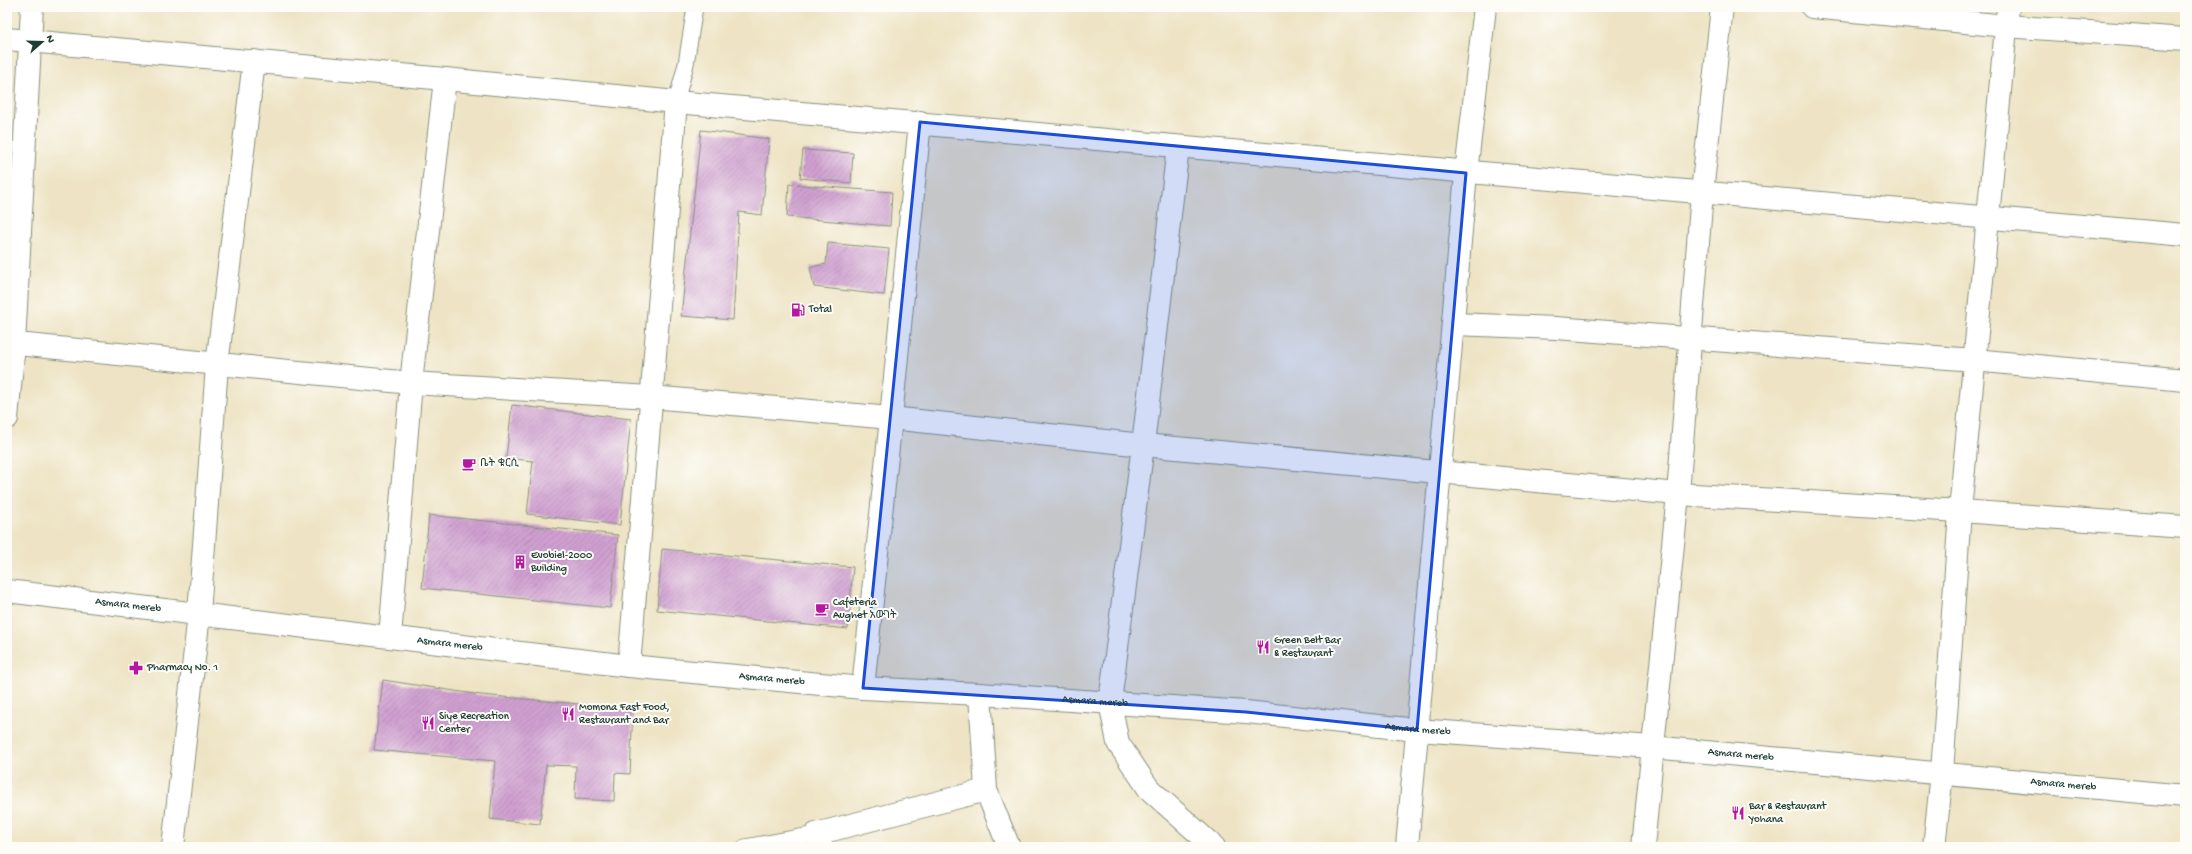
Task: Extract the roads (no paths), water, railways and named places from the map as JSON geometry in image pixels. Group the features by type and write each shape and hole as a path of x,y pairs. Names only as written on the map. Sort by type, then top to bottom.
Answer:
{"main road":[{"path":"7,418 32,7"},
{"path":"1407,847 1466,173 1484,7"},
{"path":"1643,847 1678,494 1702,193 1722,7"},
{"path":"1812,7 2007,16 2185,39"},
{"path":"1934,847 1942,774 1960,511 2007,16"},
{"path":"7,39 254,61 676,102 920,122 1466,173 2185,235"},
{"path":"173,847 199,614 218,365 254,61"},
{"path":"390,637 411,383 445,79"},
{"path":"629,666 676,102"},
{"path":"863,688 892,418 920,122"},
{"path":"1178,147 1143,445 1110,702 1118,743 1149,789 1214,847"},
{"path":"1453,324 1556,328 1690,340 1974,360 2185,380"},
{"path":"11,343 218,365 411,383 651,396 892,418 1143,445 1678,494 1960,511 2185,527"},
{"name":"Asmara mereb","path":"7,591 629,666 863,688 1110,702 1246,712 1417,730 1652,747 2185,796"},
{"path":"980,694 986,790 1009,847"},
{"path":"819,840 986,790"}],"lane":[{"path":"676,102 686,64 695,7"},
{"path":"745,847 819,840"}],"place":[{"name":"Total","path":"798,310"},
{"name":"ቤት ቁርሲ","path":"469,464"},
{"name":"Evobiel-2000 Building","path":"520,562"},
{"name":"Cafeteria Aughet አውገት","path":"822,609"},
{"name":"Green Belt Bar & Restaurant","path":"1263,647"},
{"name":"Pharmacy No. 1","path":"136,668"},
{"name":"Momona Fast Food, Restaurant and Bar","path":"568,714"},
{"name":"Siye Recreation Center","path":"428,723"},
{"name":"Bar & Restaurant Yohana","path":"1738,813"}]}
